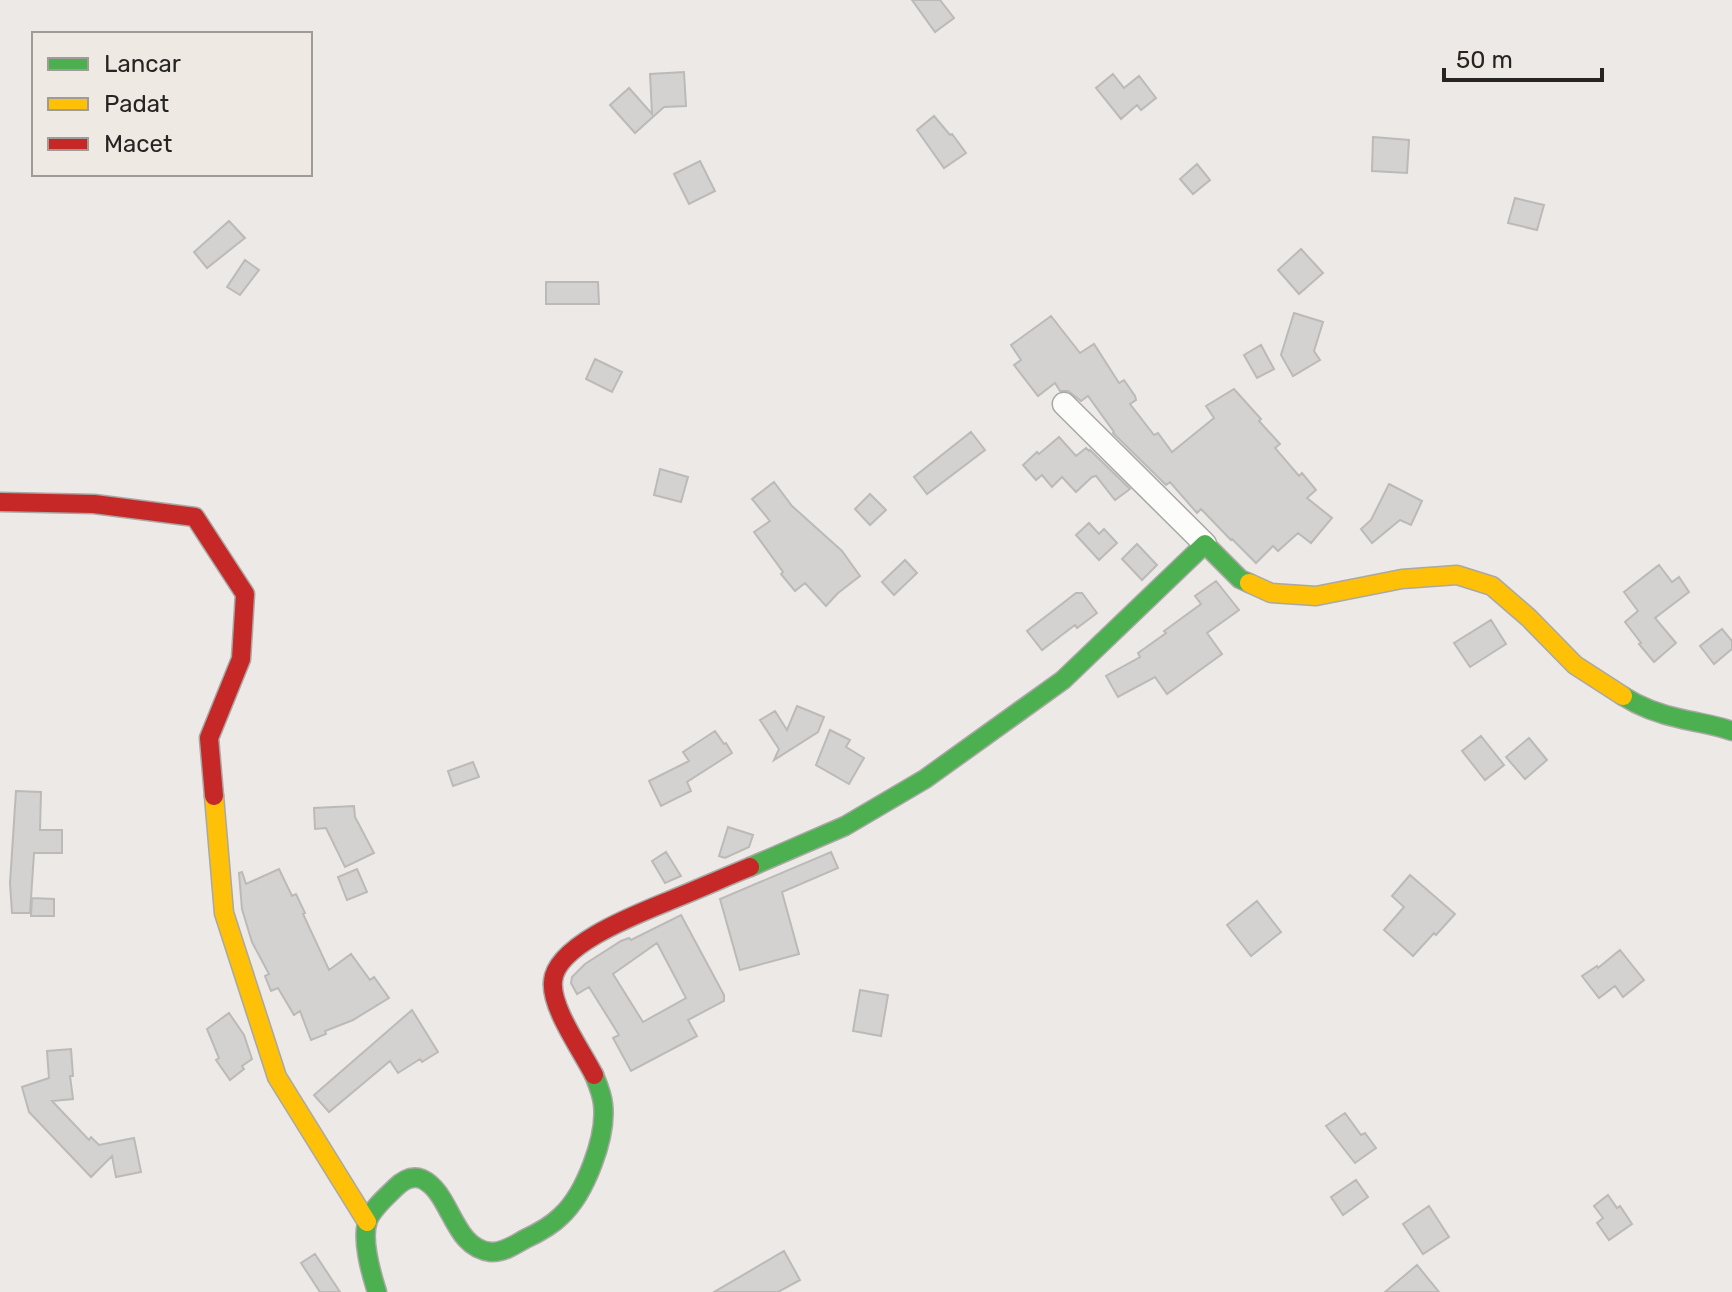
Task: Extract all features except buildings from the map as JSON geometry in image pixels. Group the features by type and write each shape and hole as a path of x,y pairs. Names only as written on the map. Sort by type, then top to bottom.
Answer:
{"street":[{"path":"1064,404 1240,579 1271,593 1316,596 1402,579 1457,575 1492,586 1575,665 1631,701 1680,719 1732,731"},
{"path":"0,502 94,504 195,517 245,594 241,659 209,738 224,913 277,1077 367,1222 368,1260 377,1292"},
{"path":"367,1222 397,1185 418,1177 435,1190 455,1225 479,1249 493,1252 509,1248 561,1216 584,1184 600,1143 603,1102 593,1072 554,1003 551,985 555,970 565,959 585,941 613,925 845,826 925,779 1063,680 1205,544"}],"traffic: fast":[{"path":"750,867 845,826 925,779 1063,680 1205,544 1240,579 1249,583"},
{"path":"1623,696 1659,713 1732,731"},
{"path":"377,1292 366,1246 368,1220 384,1199 408,1179 422,1179 432,1186 468,1241 491,1252 513,1246 561,1216 586,1180 602,1132 603,1104 594,1075"}],"traffic: slow":[{"path":"1249,583 1271,593 1316,596 1402,579 1457,575 1492,586 1575,665 1623,696"},
{"path":"214,796 224,913 277,1077 367,1222"}],"traffic: jam":[{"path":"0,502 94,504 195,517 245,594 241,659 209,738 214,796"},
{"path":"594,1075 556,1003 553,981 558,967 585,941 604,930 750,867"}]}
